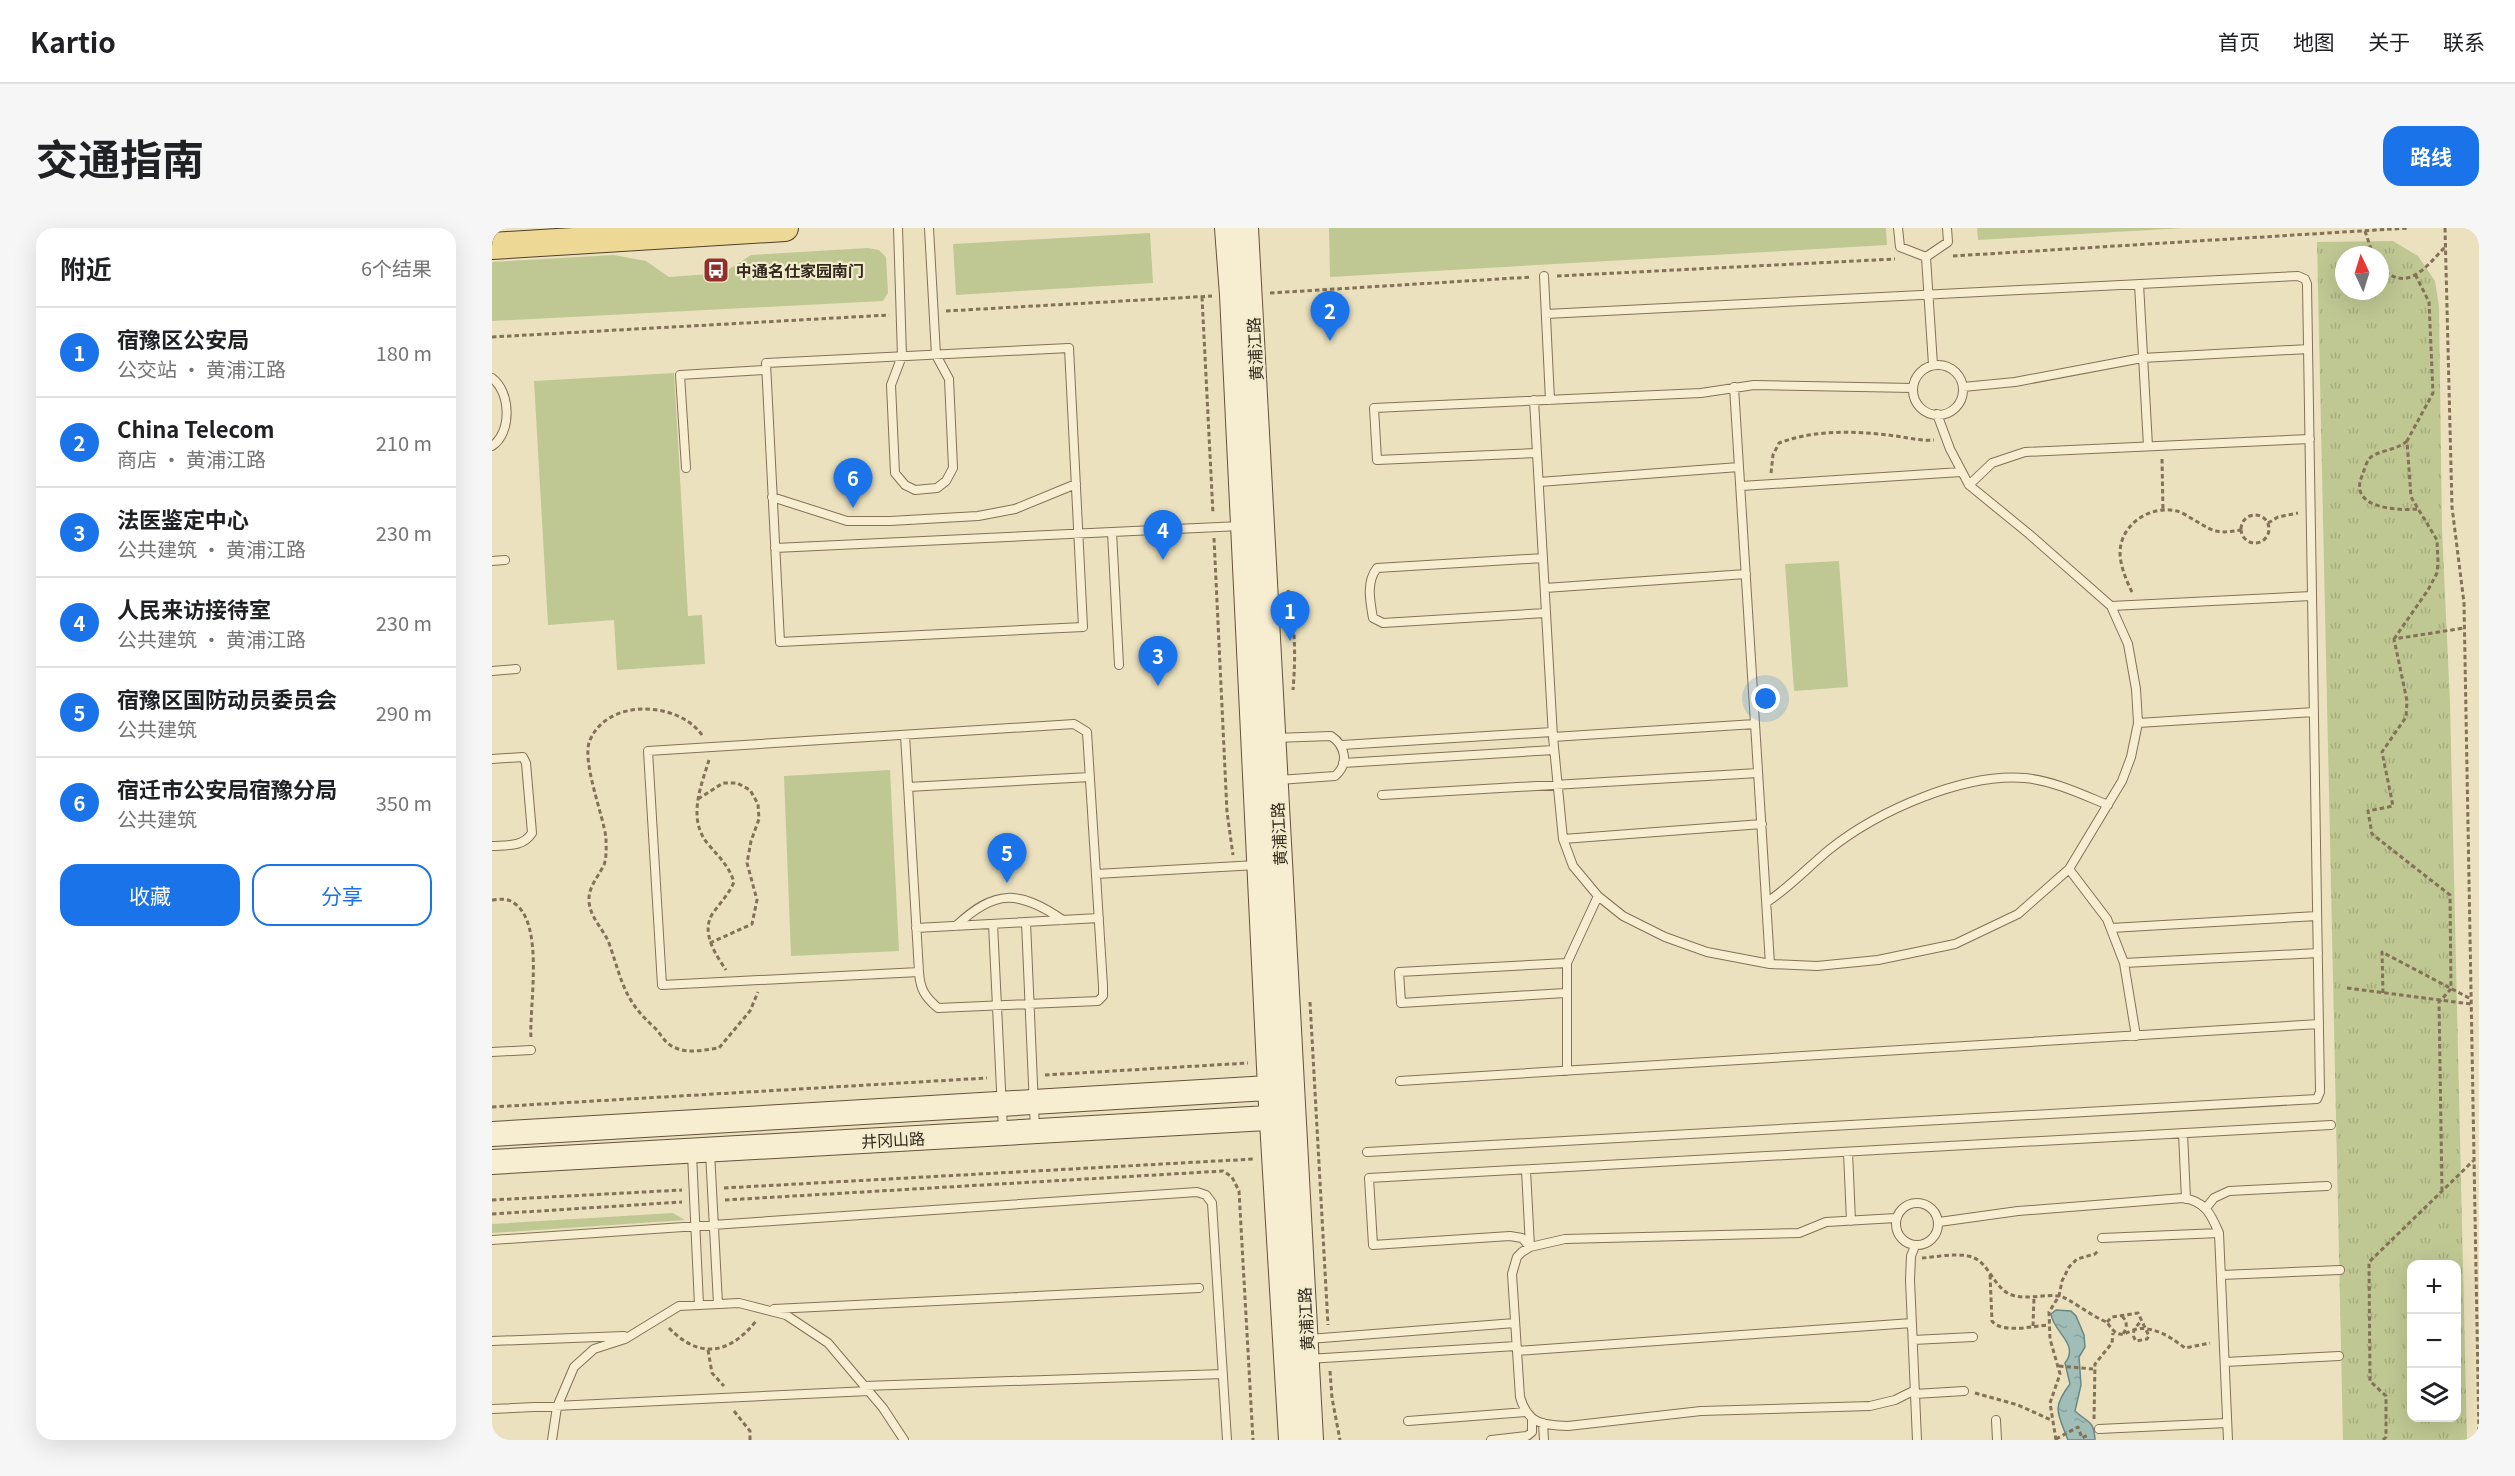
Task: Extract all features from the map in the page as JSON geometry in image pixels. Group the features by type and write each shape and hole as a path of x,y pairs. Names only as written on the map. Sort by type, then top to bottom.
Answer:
{"main road":[{"path":"492,246 785,228"}],"street":[{"name":"黄浦江路","path":"1227,228 1242,295"},
{"name":"黄浦江路","path":"1246,228 1242,295 1270,864 1291,1061 1281,1087 1296,1350 1291,1440"},
{"name":"黄浦江路","path":"1253,525 1273,738 1275,780 1270,864"},
{"name":"井冈山路","path":"492,1134 1281,1087"},
{"name":"黄浦江路","path":"1282,1117 1274,1158 1296,1350 1311,1440"},
{"name":"井冈山路","path":"492,1162 1282,1117"}],"lane":[{"path":"898,228 903,357 891,385 895,473 905,486 915,490 937,488 946,481 953,468 949,379 936,355 929,228"},
{"path":"1899,228 1900,247 1926,257"},
{"path":"1926,257 1948,242 1947,228"},
{"path":"1926,257 1933,365"},
{"path":"1544,276 1551,400"},
{"path":"1367,1152 2317,1099 2320,1092 2310,439 2307,284 2305,279 2298,276 1928,293 1546,314"},
{"path":"2139,284 2148,446"},
{"path":"1069,348 1083,627 780,642 766,363 903,357 1069,348"},
{"path":"1963,387 2015,382 2143,358 2308,349"},
{"path":"1933,365 1951,369 1957,373 1963,387 1962,396 1953,409 1937,414 1922,409 1917,403 1913,388 1918,375 1933,365"},
{"path":"686,468 680,375 766,370"},
{"path":"492,378 500,386 506,407 502,439 492,446"},
{"path":"1537,453 1377,460 1374,408 1701,393 1754,385 1913,388"},
{"path":"1734,387 1770,964"},
{"path":"1534,400 1554,750 1563,839 1574,866 1598,896 1623,916 1665,937 1707,952 1770,964 1817,966 1878,960 1955,944 2018,914 2069,869 2122,781 2131,757 2138,723 2136,689 2128,644 2111,606 2030,534 1969,485 1960,472 1937,414"},
{"path":"1969,485 1992,463 2025,452 2310,439"},
{"path":"1539,482 1739,467"},
{"path":"1741,486 1960,472"},
{"path":"772,497 848,521 890,521 978,516 1015,509 1076,484"},
{"path":"775,548 1253,525"},
{"path":"1112,532 1119,665"},
{"path":"1543,558 1377,568 1371,575 1371,607 1373,618 1383,623 1546,613"},
{"path":"492,561 505,560"},
{"path":"1545,588 1746,574"},
{"path":"2111,606 2312,596"},
{"path":"492,670 516,669"},
{"path":"2138,723 2314,712"},
{"path":"905,735 919,972 923,994 938,1008 1098,1001 1103,996 1087,732 1074,724 648,751 662,985 919,972"},
{"path":"1273,738 1327,735 1342,745 1755,724"},
{"path":"1275,780 1335,776 1343,767 1342,745"},
{"path":"1343,763 1554,750"},
{"path":"492,759 522,756 526,763 532,833 528,840 518,845 492,846"},
{"path":"1382,795 1758,772"},
{"path":"908,788 1090,777"},
{"path":"1767,902 1788,889 1830,849 1861,829 1925,797 1973,782 1999,778 2026,778 2064,786 2108,804"},
{"path":"1563,839 1761,824"},
{"path":"1096,874 1270,864"},
{"path":"2069,869 2107,919 2111,928 2124,963 2136,1036"},
{"path":"1567,1071 1565,993 1567,963 1598,896"},
{"path":"956,926 987,901 1006,898 1023,898 1064,920"},
{"path":"2111,928 2317,916"},
{"path":"916,928 1099,918"},
{"path":"1026,922 1035,1131"},
{"path":"993,924 1003,1133"},
{"path":"2124,963 2318,953"},
{"path":"1565,993 1401,1003 1399,972 1567,963"},
{"path":"1401,1081 2319,1024"},
{"path":"492,1052 531,1050"},
{"path":"1530,1247 1522,1238 1510,1236 1373,1245 1369,1178 2331,1125"},
{"path":"2183,1133 2186,1199"},
{"path":"701,1150 712,1188 718,1304"},
{"path":"699,1305 693,1189 701,1150"},
{"path":"1848,1152 1851,1221"},
{"path":"1526,1170 1530,1247"},
{"path":"2206,1208 2214,1198 2229,1191 2327,1186"},
{"path":"492,1240 1197,1192 1206,1195 1212,1203 1227,1440"},
{"path":"1939,1222 2018,1211 2186,1199 2194,1200 2206,1208 2219,1233 2228,1440"},
{"path":"1919,1203 1932,1209 1939,1222 1933,1239 1921,1246 1904,1241 1899,1236 1895,1225 1896,1218 1905,1207 1919,1203"},
{"path":"1491,1440 1527,1436 1532,1432 1529,1415 1520,1397 1513,1265 1517,1257 1530,1247 1565,1239 1589,1237 1678,1238 1799,1233 1826,1222 1896,1218"},
{"path":"2102,1238 2219,1233"},
{"path":"1915,1246 1911,1259 1917,1440"},
{"path":"2221,1275 2340,1270"},
{"path":"765,1309 1199,1288"},
{"path":"552,1440 557,1407 574,1367 594,1348 631,1335 679,1306 739,1303 786,1315 828,1343 884,1408 904,1440"},
{"path":"1296,1350 1515,1323"},
{"path":"1296,1350 1516,1348 1912,1323"},
{"path":"492,1341 631,1335"},
{"path":"1913,1340 1973,1337"},
{"path":"2225,1362 2339,1356"},
{"path":"492,1409 867,1388 1223,1374"},
{"path":"1408,1421 1529,1415 1543,1424 1568,1426 1701,1411 1870,1406 1915,1392 1964,1391"},
{"path":"1996,1420 1997,1440"},
{"path":"2099,1429 2227,1423"},
{"path":"1543,1424 1544,1440"}],"path":[{"path":"933,312 2409,228"},
{"path":"2445,228 2452,507 2464,628 2479,1436"},
{"path":"2365,231 2370,246"},
{"path":"2389,277 2399,279 2416,276 2445,247"},
{"path":"2416,276 2429,302 2433,393 2407,441 2399,448 2369,459 2358,484 2358,492 2362,498 2389,509 2418,509"},
{"path":"492,337 901,314"},
{"path":"1770,484 1773,455 1779,443 1793,437 1830,432 1859,432 1925,441 1946,439"},
{"path":"2407,441 2411,497 2437,540 2437,573 2394,639 2407,701 2406,717 2382,752 2393,806 2368,811 2372,834 2450,896 2451,989 2439,1002 2442,1191"},
{"path":"2161,446 2163,511"},
{"path":"2137,604 2124,574 2120,551 2127,531 2138,517 2153,511 2178,511 2212,532 2222,534 2241,530"},
{"path":"2268,523 2291,514 2311,512"},
{"path":"2252,515 2262,516 2268,523 2268,537 2256,544 2244,538 2241,530 2244,521 2252,515"},
{"path":"2394,639 2464,628"},
{"path":"697,800 723,783 737,783 750,790 758,804 759,819 751,841 747,863 757,900 752,924 710,943"},
{"path":"492,900 505,899 515,903 522,911 528,926 535,969 530,1013 531,1050"},
{"path":"2383,993 2382,952 2471,1001"},
{"path":"2348,988 2441,1000 2471,1001"},
{"path":"1033,1076 1291,1061"},
{"path":"492,1107 1000,1078"},
{"path":"712,1188 1274,1158"},
{"path":"2384,1440 2386,1437 2386,1396 2370,1381 2369,1262 2474,1160"},
{"path":"492,1200 693,1189"},
{"path":"2090,1434 2082,1438 2078,1427 2056,1439 2050,1403 2061,1366 2050,1339 2049,1312 2060,1296 2062,1281 2068,1266 2077,1259 2095,1254 2100,1248 2102,1238"},
{"path":"1911,1259 1967,1255 1980,1261 2010,1295 2060,1296 2095,1318 2107,1322 2113,1333 2112,1343 2098,1358 2094,1369 2094,1420 2099,1429"},
{"path":"1990,1274 1992,1321 1995,1325 2003,1328 2049,1325"},
{"path":"2033,1326 2034,1297"},
{"path":"659,1318 682,1341 695,1348 708,1350 745,1335 765,1309"},
{"path":"2107,1322 2112,1317 2138,1313 2149,1336 2140,1342 2133,1337 2133,1330 2141,1321"},
{"path":"2121,1315 2126,1320 2126,1328 2122,1335"},
{"path":"2113,1333 2122,1335 2146,1328 2170,1336 2185,1348 2224,1343"},
{"path":"2061,1366 2094,1369"},
{"path":"1964,1391 2018,1405 2052,1420"}],"green space":[{"path":"1329,228 1886,228 1887,245 1330,277"},
{"path":"1977,228 2184,228 1978,240"},
{"path":"1150,233 1153,283 956,295 953,244"},
{"path":"2393,241 2418,256 2435,281 2439,306 2442,529 2450,703 2467,1440 2343,1440 2317,242"},
{"path":"868,248 879,250 886,257 888,293 883,301 492,321 492,262 614,255 646,261 669,277 723,273 751,255"},
{"path":"674,373 688,616 702,615 705,664 617,670 614,620 548,625 534,381"},
{"path":"1839,561 1848,687 1794,691 1785,564"},
{"path":"890,770 899,951 791,956 784,776"},
{"path":"673,1213 685,1220 492,1233 492,1224"}],"water":[{"path":"2056,1310 2071,1311 2076,1316 2084,1335 2085,1347 2079,1357 2081,1385 2075,1411 2092,1425 2095,1440 2068,1440 2059,1417 2060,1400 2070,1384 2065,1363 2069,1356 2068,1344 2051,1314"}],"place":[{"name":"中通名仕家园南门","path":"716,270"},
{"name":"China Telecom","path":"1330,341"},
{"name":"宿迁市公安局宿豫分局","path":"853,508"},
{"name":"人民来访接待室","path":"1163,560"},
{"name":"宿豫区公安局","path":"1290,641"},
{"name":"法医鉴定中心","path":"1158,686"},
{"name":"宿豫区国防动员委员会","path":"1007,883"}]}
